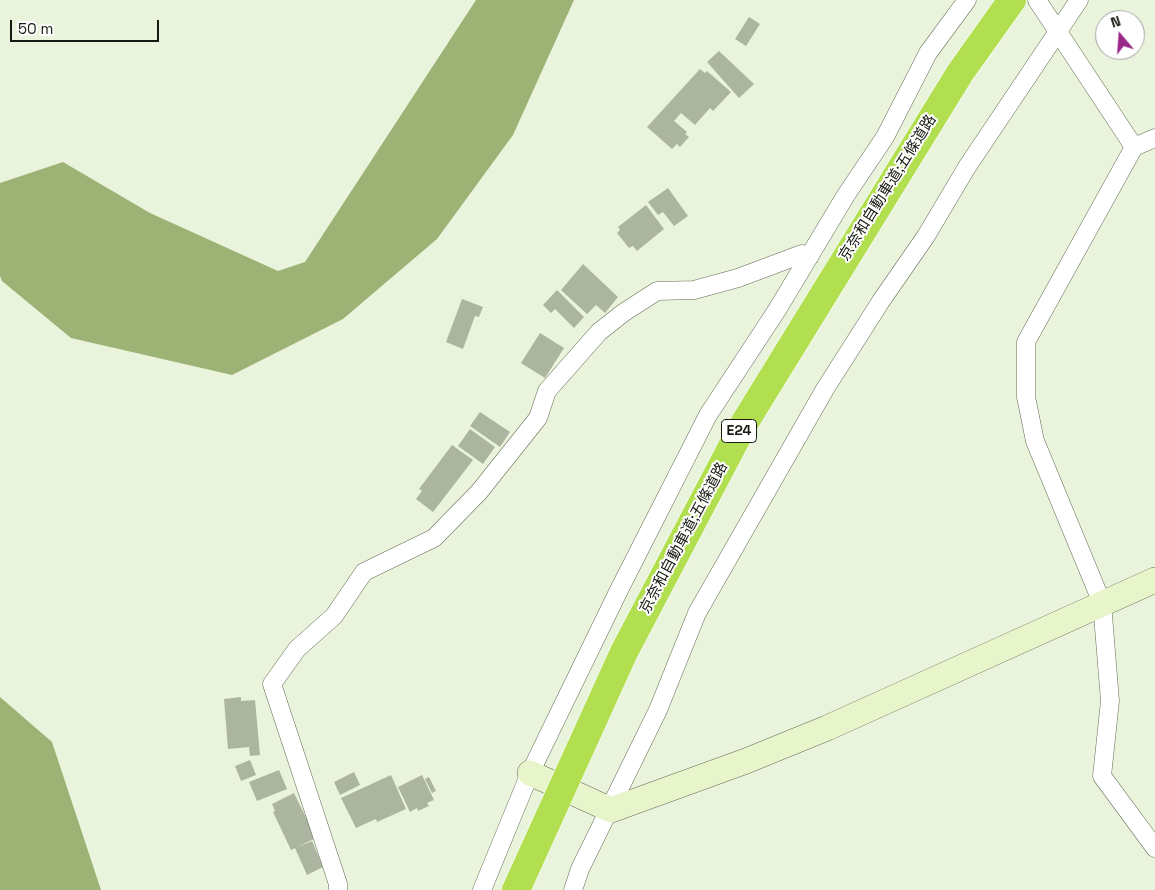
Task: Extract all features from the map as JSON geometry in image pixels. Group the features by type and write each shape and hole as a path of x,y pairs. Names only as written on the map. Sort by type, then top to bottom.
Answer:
{"highway":[{"name":"京奈和自動車道;五條道路","path":"516,890 624,652 744,422 960,73 1012,0"}],"street":[{"path":"482,890 530,774 619,590 708,415 810,256 846,196 885,138 928,53 967,0"},
{"path":"1037,0 1056,32 1134,147"},
{"path":"573,890 580,869 611,810 658,710 697,613 835,373 1078,0"},
{"path":"1155,138 1134,147 1026,342 1026,396 1035,441 1102,603 1110,701 1102,776 1155,848"},
{"path":"338,890 338,884 272,684 297,649 334,616 364,572 434,538 479,492 538,418 547,391 599,332 622,313 657,291 694,290 738,278 802,254 810,256"},
{"path":"530,774 611,810 746,761 800,739 1155,580"}],"shaded area":[{"path":"476,0 574,0 513,135 437,239 343,319 232,375 71,338 2,281 0,276 0,183 63,162 150,213 278,271 305,262"},
{"path":"0,697 52,742 101,890 0,890"}],"building":[{"path":"749,17 760,24 746,46 735,39"},
{"path":"719,51 754,84 739,98 707,62"},
{"path":"700,69 705,73 707,71 731,92 713,111 710,108 695,125 681,113 674,121 687,132 685,134 689,137 680,147 677,144 672,149 647,127"},
{"path":"668,188 688,216 674,226 663,212 658,215 648,202"},
{"path":"646,205 664,229 637,251 633,246 629,248 617,233 620,230 618,227"},
{"path":"583,264 618,297 605,313 596,305 587,314 561,290"},
{"path":"557,290 584,317 574,328 555,309 551,313 543,305"},
{"path":"462,299 483,307 479,317 475,316 463,349 446,342"},
{"path":"540,333 564,348 545,378 521,363"},
{"path":"480,412 510,432 500,447 470,426"},
{"path":"470,429 495,447 483,464 458,446"},
{"path":"452,445 473,460 433,512 416,499 422,491 419,489"},
{"path":"241,697 241,701 255,700 260,755 250,756 249,747 228,749 224,699"},
{"path":"250,760 256,775 241,781 235,766"},
{"path":"279,770 287,789 257,801 249,782"},
{"path":"354,772 360,785 340,795 334,782"},
{"path":"391,775 406,809 377,822 376,819 356,828 341,798"},
{"path":"422,775 434,800 427,803 429,806 418,811 417,808 410,812 398,787"},
{"path":"429,777 436,791 432,793 425,779"},
{"path":"294,793 316,838 291,850 273,812 275,811 272,804"},
{"path":"312,841 323,867 307,875 295,848"}]}
